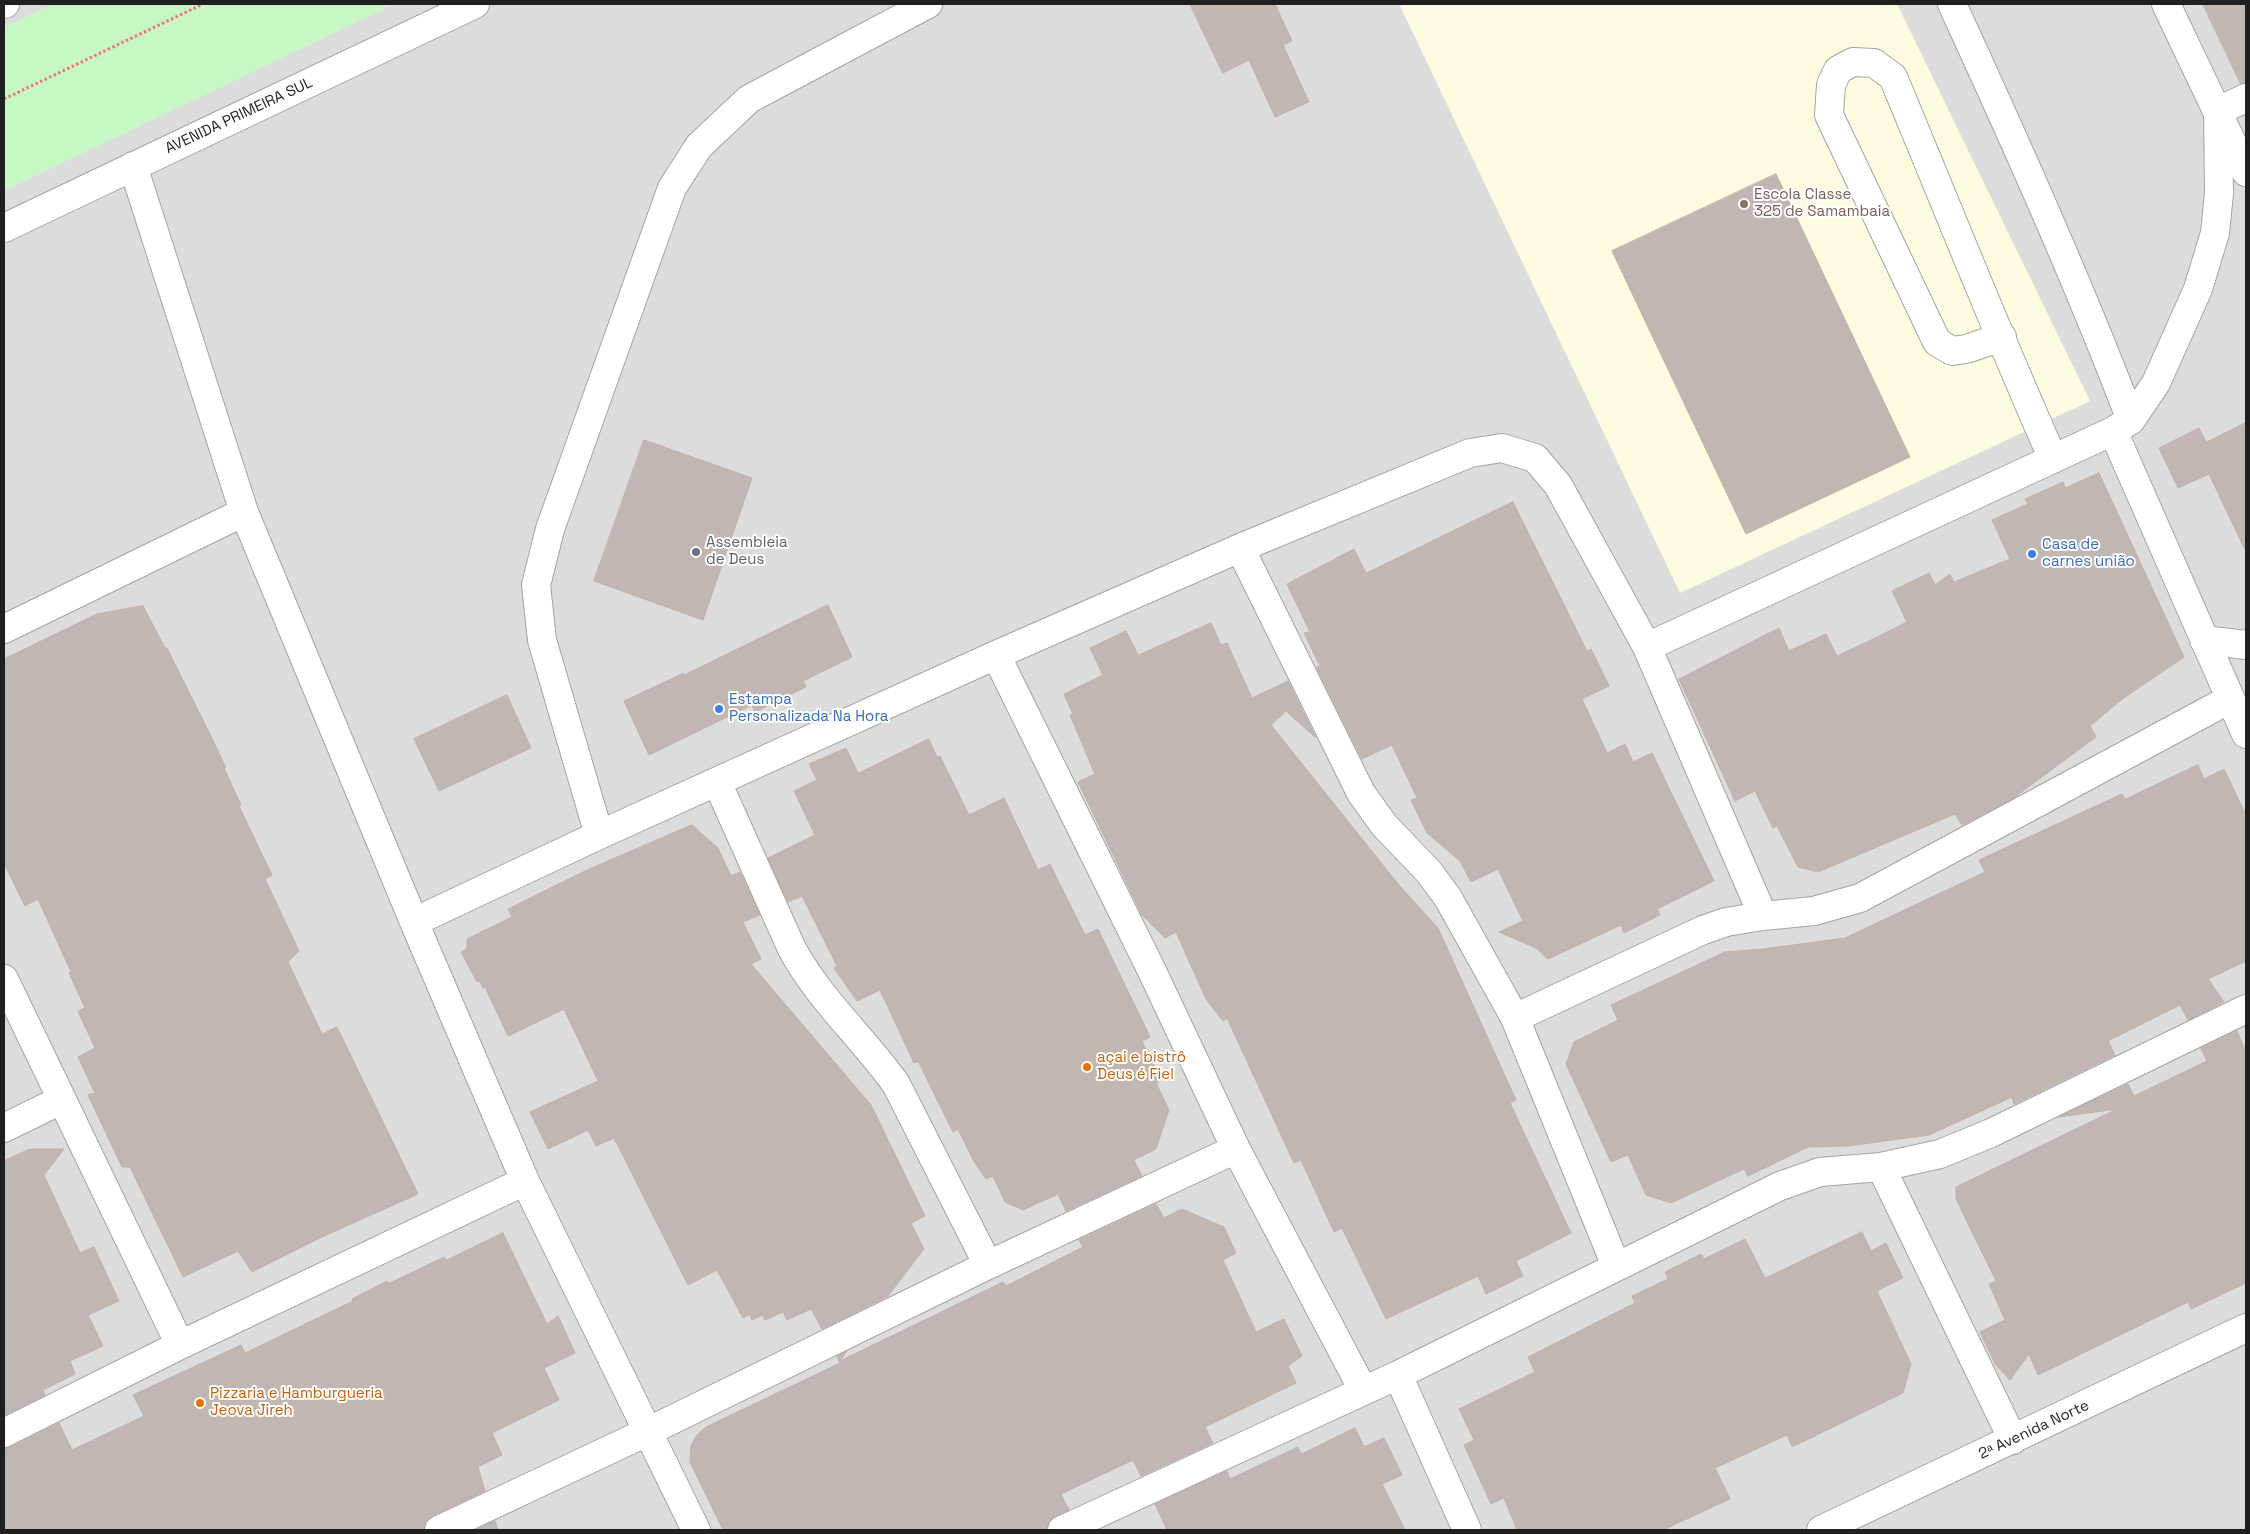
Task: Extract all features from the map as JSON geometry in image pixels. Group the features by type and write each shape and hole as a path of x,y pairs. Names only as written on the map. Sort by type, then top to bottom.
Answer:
{"street":[{"name":"AVENIDA PRIMEIRA SUL","path":"4,228 475,4"},
{"path":"599,835 542,640 536,585 550,529 672,188 699,146 749,98 928,4"},
{"path":"1952,4 2013,137 2105,351 2122,425 2204,640 2246,734"},
{"path":"2166,4 2246,172"},
{"path":"2002,337 1966,349 1952,351 1937,342 1829,115 1831,85 1838,70 1853,62 1874,64 1893,77 2002,337 2053,459"},
{"path":"2218,111 2246,98"},
{"path":"1647,647 2053,459 2122,425 2156,383 2198,289 2215,233 2220,193 2218,111"},
{"path":"133,166 244,512 414,922 525,1181 696,1530"},
{"path":"414,922 599,835 996,655 1240,548 1470,454 1502,448 1535,458 1558,485 1647,647 1762,916"},
{"path":"4,629 244,512"},
{"path":"1240,548 1362,793 1384,825 1429,872 1448,898 1515,1018 1616,1266"},
{"path":"2204,640 2246,645"},
{"path":"996,655 1147,960 1236,1149 1363,1390"},
{"path":"1515,1018 1703,930 1726,922 1814,911 1860,898 2230,699"},
{"path":"717,782 792,949 806,974 896,1084 988,1265"},
{"path":"4,979 60,1100 180,1345"},
{"path":"1062,1530 1398,1375 1780,1186 1820,1172 1881,1167 1940,1154 1991,1133 2246,1009"},
{"path":"4,1128 60,1100"},
{"path":"439,1530 647,1432 988,1265 1236,1149"},
{"path":"1881,1167 2013,1440"},
{"path":"4,1432 180,1345 525,1181"},
{"name":"2ᵃ Avenida Norte","path":"1821,1530 2246,1328"},
{"path":"1398,1375 1466,1530"}],"path":[{"path":"4,98 203,4"}],"shaded area":[{"path":"4,4 2246,4 2246,1530 4,1530"},
{"name":"Escola Classe 325 de Samambaia","path":"1405,4 1897,4 2090,401 1680,593 1400,6"}],"green space":[{"path":"52,4 395,4 4,191 4,27"}],"building":[{"path":"1190,4 1275,4 1292,41 1283,45 1309,102 1275,117 1249,60 1223,73"},
{"path":"2203,4 2246,4 2246,83 2241,84"},
{"path":"1776,174 1910,457 1746,534 1612,251"},
{"path":"2246,423 2246,552 2209,474 2178,488 2159,448 2199,428 2206,442"},
{"path":"644,440 752,478 703,620 594,581"},
{"path":"2099,473 2184,657 2121,700 2090,726 2096,737 2012,799 1962,825 1955,814 1818,872 1798,867 1777,826 1773,828 1755,791 1735,801 1679,679 1779,628 1789,651 1826,634 1837,656 1871,640 1907,622 1892,591 1929,573 1935,585 1950,574 1954,582 2010,559 1992,520 2028,504 2025,499 2063,482 2065,488"},
{"path":"1513,502 1587,651 1591,649 1609,686 1582,699 1607,753 1625,744 1633,762 1652,753 1714,881 1657,909 1660,915 1624,933 1621,925 1548,959 1536,948 1499,932 1523,921 1498,869 1471,882 1460,861 1427,833 1411,800 1417,798 1392,745 1362,759 1316,667 1320,666 1304,633 1310,632 1287,584 1354,549 1366,573"},
{"path":"828,605 852,657 803,681 806,687 755,712 752,705 649,755 624,701 684,673 682,676"},
{"path":"143,606 165,648 167,648 209,732 241,805 239,806 272,875 265,879 299,951 288,962 322,1034 337,1027 418,1194 322,1237 252,1272 238,1251 183,1277 130,1167 122,1167 88,1095 95,1093 78,1057 95,1048 78,1011 85,1008 69,973 71,972 38,899 25,906 4,863 4,659 97,614"},
{"path":"1211,623 1221,645 1227,643 1252,698 1288,681 1316,738 1286,711 1271,725 1398,884 1438,928 1516,1100 1510,1103 1571,1233 1516,1261 1523,1276 1486,1294 1478,1276 1386,1319 1342,1228 1334,1232 1301,1160 1294,1163 1227,1018 1223,1021 1206,999 1176,932 1165,938 1142,915 1078,782 1095,774 1070,715 1073,714 1064,694 1103,675 1090,648 1126,631 1138,655"},
{"path":"507,695 531,748 439,791 414,739"},
{"path":"929,739 937,757 940,756 969,815 1004,798 1038,870 1050,864 1085,935 1098,929 1150,1037 1142,1041 1161,1080 1156,1083 1169,1110 1156,1149 1134,1160 1142,1176 1066,1211 1058,1194 1023,1210 1005,1202 993,1176 986,1179 973,1160 958,1129 953,1132 918,1061 914,1063 880,990 857,1001 834,968 837,966 802,896 788,902 768,858 815,835 794,791 817,780 809,764 846,748 858,773"},
{"path":"2198,765 2204,779 2224,769 2246,815 2246,961 2208,979 2224,1002 2188,1020 2180,1005 2108,1041 2115,1055 2014,1104 2012,1097 1929,1135 1848,1146 1808,1147 1748,1176 1744,1169 1671,1203 1646,1195 1628,1155 1611,1162 1566,1064 1574,1042 1618,1020 1611,1005 1725,952 1845,938 1985,872 1979,860 2122,794 2125,799"},
{"path":"692,825 718,848 731,876 740,872 760,915 743,922 761,959 751,964 871,1105 925,1216 911,1223 924,1249 888,1296 822,1329 811,1309 787,1320 783,1312 765,1320 763,1315 752,1320 750,1314 743,1318 717,1270 688,1285 614,1138 596,1146 588,1130 548,1149 530,1112 598,1081 564,1009 508,1036 485,987 483,988 480,981 477,982 461,952 467,949 467,939 512,917 508,909 587,870"},
{"path":"2237,1031 2246,1052 2246,1283 2191,1309 2188,1302 2038,1375 2029,1354 2010,1380 1995,1364 1980,1332 2005,1320 1989,1284 1996,1281 1956,1199 1956,1187 2117,1109 2059,1117 2128,1084 2134,1096 2207,1061 2201,1048"},
{"path":"30,1149 64,1149 44,1175 80,1253 94,1247 119,1301 88,1315 103,1346 70,1361 75,1374 43,1390 45,1395 4,1416 4,1161"},
{"path":"1156,1204 1164,1218 1182,1209 1224,1227 1236,1253 1223,1260 1256,1332 1284,1319 1302,1356 1288,1366 1296,1383 1205,1427 1213,1443 1141,1476 1133,1460 1061,1494 1069,1510 1050,1521 1047,1530 723,1530 690,1462 691,1446 696,1436 706,1427 840,1363 837,1356 847,1351 840,1361 1003,1282 1006,1286 1083,1247 1079,1240"},
{"path":"1862,1232 1871,1251 1886,1243 1903,1278 1877,1291 1911,1364 1903,1393 1792,1447 1787,1435 1715,1468 1730,1499 1663,1530 1517,1530 1504,1498 1491,1504 1464,1445 1474,1440 1459,1409 1535,1372 1528,1357 1635,1303 1632,1296 1668,1279 1665,1272 1701,1254 1704,1259 1745,1239 1765,1278"},
{"path":"503,1233 547,1324 558,1316 575,1353 544,1368 559,1400 492,1433 502,1455 478,1467 485,1491 432,1516 426,1522 424,1530 4,1530 4,1449 59,1423 72,1450 144,1416 133,1395 241,1345 245,1353 353,1301 352,1299 387,1281 388,1284 444,1257 446,1260"},
{"path":"1355,1428 1364,1447 1384,1438 1402,1475 1382,1484 1405,1530 1167,1530 1155,1504 1227,1471 1230,1479 1298,1447 1301,1454"},
{"path":"495,1521 498,1530 475,1530"}],"place":[{"name":"Escola Classe 325 de Samambaia","path":"1744,204"},
{"name":"Assembleia de Deus","path":"696,552"},
{"name":"Casa de carnes união","path":"2032,554"},
{"name":"Estampa Personalizada Na Hora","path":"719,709"},
{"name":"açai e bistrô Deus é Fiel","path":"1087,1067"},
{"name":"Pizzaria e Hamburgueria Jeova Jireh","path":"200,1403"}]}
